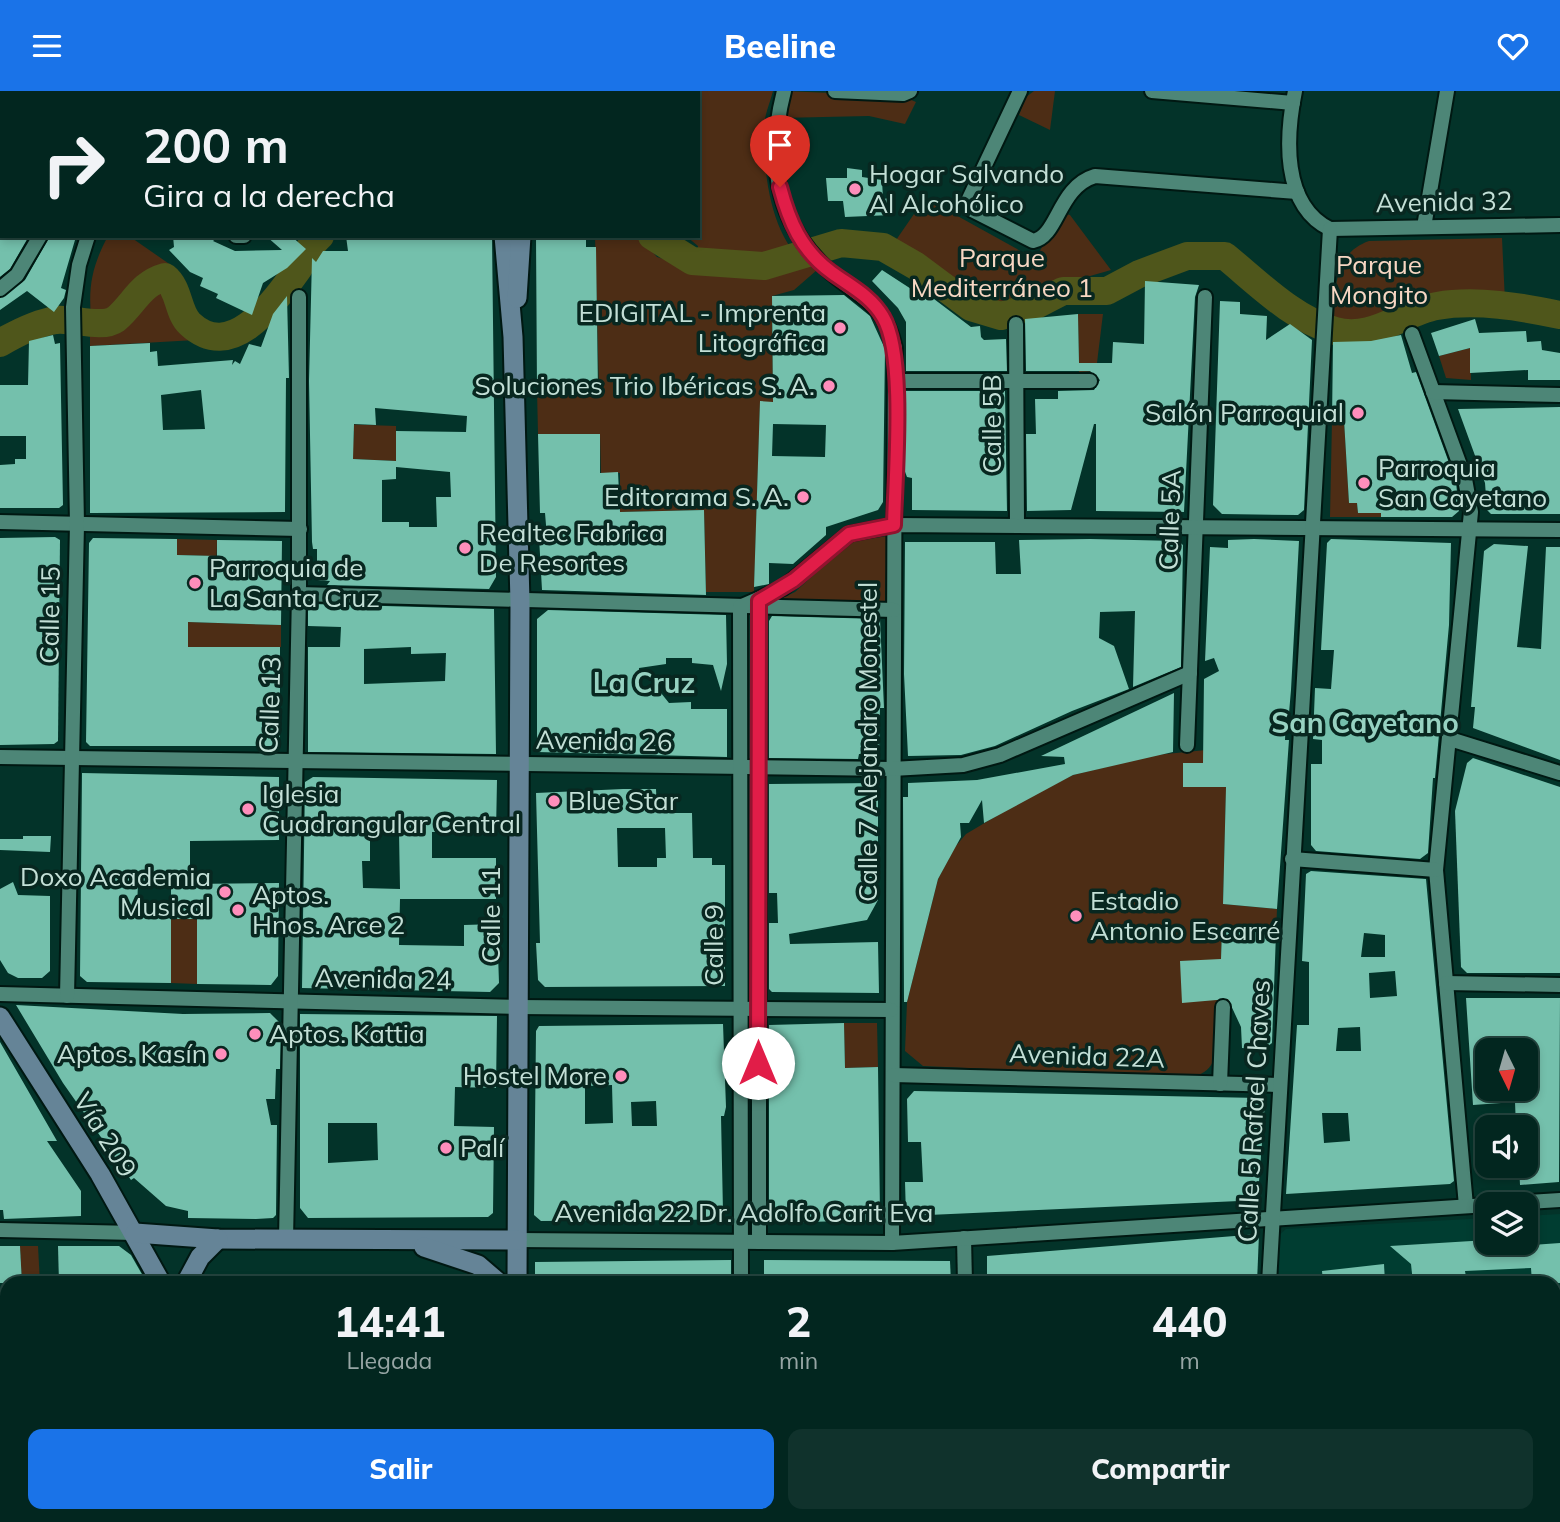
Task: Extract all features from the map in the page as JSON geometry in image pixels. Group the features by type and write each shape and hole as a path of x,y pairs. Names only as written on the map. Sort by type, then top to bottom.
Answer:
{"main road":[{"name":"Calle 11","path":"504,238 513,337 520,602 516,1276"},
{"name":"Calle 11","path":"513,337 521,238"},
{"name":"Vía 209","path":"0,1017 135,1233 156,1276"},
{"name":"Avenida 22 Dr. Adolfo Carit Eva","path":"135,1233 218,1239 517,1240"},
{"path":"190,1276 200,1257 218,1239"},
{"path":"378,1239 485,1256 498,1263 510,1276"},
{"path":"439,1250 478,1265 491,1276"}],"street":[{"name":"Calle 7 Alejandro Monestel","path":"784,91 776,121 774,153 789,221 795,235 828,270 869,298 882,315 895,348 892,1243"},
{"path":"835,91 902,94 909,91"},
{"path":"1020,91 967,203 972,210 1033,241 1040,240 1070,190 1082,180 1095,176 1297,193"},
{"path":"1152,91 1294,97 1288,149 1297,193 1309,211 1330,229"},
{"path":"1424,227 1447,91"},
{"name":"Avenida 32","path":"1330,229 1560,225"},
{"name":"Calle 5 Rafael Chaves","path":"1269,1276 1321,336 1330,229"},
{"path":"0,289 17,275 39,238"},
{"name":"Calle 15","path":"66,996 77,524 73,307 79,265 87,238"},
{"name":"Calle 13","path":"286,1239 300,529 299,297"},
{"name":"Calle 5A","path":"1187,745 1205,297"},
{"name":"Calle 5B","path":"1016,324 1017,525"},
{"path":"1412,334 1470,499 1471,529 1436,870 1466,1206"},
{"path":"896,381 1090,381"},
{"path":"1433,392 1560,395"},
{"path":"0,522 300,529"},
{"path":"759,604 794,580 849,534 894,525 1194,525 1560,530"},
{"path":"299,594 740,607 759,604 894,610"},
{"name":"Calle 9","path":"759,604 759,1242"},
{"name":"Calle 9","path":"740,607 741,1276"},
{"name":"Avenida 26","path":"0,757 892,769 963,765 1000,755 1190,673"},
{"path":"1450,739 1560,773"},
{"path":"1292,859 1436,870"},
{"path":"1446,983 1560,985"},
{"name":"Avenida 24","path":"0,994 517,1007 891,1010"},
{"path":"1220,1084 1223,1007"},
{"name":"Avenida 22A","path":"893,1075 1279,1085"},
{"path":"1538,1201 1560,1200"},
{"name":"Avenida 22 Dr. Adolfo Carit Eva","path":"517,1240 892,1243 1475,1206"},
{"name":"Avenida 22 Dr. Adolfo Carit Eva","path":"0,1230 135,1233"},
{"path":"964,1238 965,1276"}],"shaded area":[{"path":"1560,1214 1560,1276 1275,1276 1277,1237 1286,1229 1475,1219 1475,1255 1538,1255 1538,1215"}],"green space":[{"path":"700,91 773,91 764,123 766,174 777,222 791,248 763,258 762,272 786,268 804,258 817,270 794,290 772,296 773,402 760,402 754,592 706,592 704,510 620,512 620,473 601,473 600,434 538,434 537,390 599,390 595,238 640,238 657,257 698,269 698,246 688,238 700,238"},
{"path":"785,91 902,96 916,102 905,124 869,116 779,118"},
{"path":"1034,91 1055,91 1050,130 1019,115 1026,97"},
{"name":"Parque Mediterráneo 1","path":"925,198 1035,259 1062,213 1070,215 1111,270 1038,291 1017,302 994,301 894,243"},
{"path":"107,238 132,238 178,270 142,282 131,290 112,312 99,317 91,316 90,294 99,256"},
{"name":"Parque Mongito","path":"1502,238 1505,301 1437,301 1368,326 1334,326 1338,276 1348,255 1357,247 1369,241"},
{"path":"162,291 170,298 177,321 196,340 90,346 90,332 111,331 121,326 146,298"},
{"path":"1078,314 1103,314 1096,371 1079,372"},
{"path":"1470,348 1471,380 1446,378 1439,356"},
{"path":"1332,420 1344,420 1349,503 1357,503 1358,513 1373,513 1381,502 1381,517 1330,517"},
{"path":"312,423 396,426 396,461 352,459 354,431 312,429"},
{"path":"887,536 885,603 774,602 795,592 850,542"},
{"path":"177,539 217,540 215,611 211,556 180,555 175,621"},
{"path":"188,622 281,625 281,647 188,647"},
{"name":"Estadio Antonio Escarré","path":"1206,750 1227,751 1223,904 1277,909 1276,933 1222,929 1221,970 1232,1006 1216,1007 1217,1043 1212,1063 1207,1070 1184,1078 923,1066 905,1051 907,1002 938,879 955,847 966,834 1073,775 1156,755"},
{"path":"171,901 180,901 197,919 197,984 171,983"},
{"path":"844,1023 877,1023 878,1067 845,1068"},
{"path":"20,1246 38,1246 40,1276 22,1276"}],"building":[{"name":"Hogar Salvando Al Alcohólico","path":"847,168 862,170 862,177 882,180 883,199 890,198 891,215 845,217 843,201 828,201 826,178 847,178"},
{"path":"0,238 28,238 10,269 0,277"},
{"path":"49,238 75,240 61,288 66,290 64,298 54,312 27,291 0,310 0,298 25,280"},
{"path":"173,238 216,238 213,241 235,251 282,250 268,238 293,238 306,249 287,268 263,283 252,315 216,298 218,294 200,286 203,278 190,272 169,250 174,247"},
{"path":"346,238 492,238 496,577 489,589 327,585 330,581 317,580 317,549 313,549 312,542 309,381 312,258 316,262 323,251 348,251","holes":["375,408 467,416 466,432 396,431 396,461 353,459 354,424 376,425","396,467 450,472 451,497 436,497 437,527 409,527 409,522 382,522 382,480 396,479"]},
{"path":"536,238 586,238 586,247 596,247 598,390 537,390"},
{"path":"882,270 925,298 934,299 971,327 980,326 984,340 1006,339 1007,371 906,371 906,322 898,308 872,281"},
{"path":"1145,281 1199,285 1195,297 1184,512 1096,511 1096,424 1071,510 1027,511 1026,434 1036,434 1035,399 1058,399 1058,391 1094,390 1100,380 1090,371 1026,371 1025,319 1078,314 1079,363 1112,363 1113,342 1144,344"},
{"path":"844,295 870,316 885,349 883,502 878,510 826,527 826,535 793,564 769,563 769,584 754,587 760,401 773,402 772,296","holes":["773,424 826,425 825,457 772,456"]},
{"path":"287,296 289,378 286,378 285,512 90,513 90,346 150,343 150,352 157,351 158,366 233,360 232,365 235,361 240,364 249,344 261,347 273,314","holes":["201,390 205,429 163,430 161,395"]},
{"path":"1220,301 1240,302 1240,314 1267,316 1266,340 1290,324 1312,340 1304,510 1298,515 1222,514 1213,505"},
{"path":"1475,319 1479,333 1526,331 1527,342 1541,341 1542,350 1560,353 1560,380 1528,380 1528,370 1470,373 1470,348 1439,356 1431,333"},
{"path":"53,335 55,344 60,343 63,505 59,508 0,508 0,465 15,464 15,459 26,459 26,436 0,436 0,385 28,385 29,341"},
{"path":"1401,335 1412,373 1416,372 1456,482 1459,511 1452,517 1381,517 1381,513 1358,513 1357,503 1349,503 1344,420 1332,420 1333,342 1371,341"},
{"path":"906,391 1005,391 1007,511 912,510 912,478 907,477 904,469"},
{"path":"1560,407 1560,514 1491,514 1487,510 1485,483 1458,409"},
{"path":"538,434 600,434 600,473 618,472 620,512 704,510 706,595 542,590 539,537 547,537 545,513 540,513"},
{"path":"55,537 60,540 58,741 54,744 0,745 0,538"},
{"path":"93,538 177,539 177,555 217,556 217,540 282,541 281,625 188,622 188,647 280,647 280,740 274,746 90,746 86,742 89,543"},
{"path":"1331,539 1451,543 1449,625 1428,853 1420,859 1316,851 1311,845 1311,764 1322,764 1322,740 1313,739 1315,688 1331,689 1334,650 1321,650 1327,543"},
{"path":"1019,540 1178,541 1183,545 1181,667 1133,687 1135,611 1100,612 1099,638 1114,646 1129,689 995,746 961,755 908,756 904,674 905,542 995,542 996,574 1021,574"},
{"path":"1228,540 1299,541 1291,690 1289,713 1286,712 1285,740 1289,740 1277,909 1223,904 1226,787 1183,787 1183,763 1203,763 1204,679 1219,671 1214,658 1205,661 1210,547 1228,548"},
{"path":"1494,544 1528,546 1517,647 1541,649 1546,547 1560,547 1560,760 1473,728 1475,707 1471,707 1484,551"},
{"path":"312,604 494,609 496,754 308,752 308,647 340,647 341,627 308,626 308,608","holes":["411,647 411,654 446,653 445,681 364,684 364,649"]},
{"path":"548,610 726,615 727,664 721,691 713,665 692,663 692,658 666,658 666,664 639,668 638,693 661,693 669,703 691,702 691,709 727,709 727,757 537,752 537,619"},
{"path":"772,616 880,619 884,708 880,708 879,754 859,754 858,759 769,758 769,621"},
{"path":"1174,693 1173,752 1073,775 984,823 982,800 969,823 960,823 961,837 938,879 907,1002 904,1002 903,797 908,797 908,783 977,780 1065,764 1064,757 1041,756"},
{"path":"1473,758 1560,787 1560,973 1467,973 1461,967 1455,811 1467,763"},
{"path":"82,773 279,777 279,840 190,841 190,884 279,883 278,976 271,985 197,984 197,919 171,919 171,983 87,982 80,976","holes":["138,884 171,884 171,907 137,907"]},
{"path":"313,777 497,780 496,832 432,832 432,858 496,858 496,899 400,899 399,945 464,946 464,925 497,924 499,983 490,992 302,988 305,782","holes":["370,831 399,832 400,889 363,888 362,861 370,861"]},
{"path":"878,783 878,900 867,920 789,934 790,944 878,942 879,993 772,992 769,989 769,923 778,923 777,893 769,893 769,784"},
{"path":"656,789 657,813 692,813 693,858 712,858 712,865 725,865 725,986 545,987 538,980 536,943 540,943 536,793","holes":["617,828 665,828 666,858 657,858 657,867 618,867"]},
{"path":"23,836 51,836 50,852 0,850 0,839 23,839"},
{"path":"1311,871 1426,879 1454,1181 1450,1184 1286,1194 1297,1025 1309,1025 1309,962 1302,961 1306,874","holes":["1364,933 1385,935 1385,957 1361,957","1395,971 1397,996 1370,998 1369,973","1360,1027 1361,1051 1336,1051 1338,1028","1322,1113 1348,1113 1350,1141 1324,1143"]},
{"path":"13,882 18,895 50,896 50,971 42,978 18,978 8,973 0,960 0,889"},
{"path":"1222,929 1276,933 1272,1043 1263,1050 1242,1048 1241,1027 1228,999 1182,1003 1180,961 1221,959"},
{"path":"1466,998 1560,998 1559,1182 1520,1185 1520,1178 1538,1178 1538,1115 1516,1115 1515,1102 1473,1105"},
{"path":"16,1005 183,1014 270,1013 281,1024 280,1069 276,1069 275,1099 266,1099 271,1125 277,1125 276,1215 273,1218 256,1219 188,1218 188,1211 166,1206 134,1178 131,1180 63,1083"},
{"path":"300,1014 497,1016 496,1088 455,1087 454,1126 494,1127 493,1213 488,1217 308,1218 300,1208","holes":["328,1123 377,1123 378,1160 328,1163"]},
{"path":"844,1023 845,1068 878,1067 880,1214 875,1220 776,1223 769,1218 769,1025"},
{"path":"723,1024 726,1107 724,1116 721,1116 723,1212 714,1219 688,1220 541,1221 534,1215 536,1031 539,1026","holes":["612,1085 613,1123 585,1124 585,1086","656,1101 657,1126 632,1126 631,1102"]},
{"path":"0,1042 57,1141 47,1141 81,1191 81,1216 4,1219 3,1210 0,1210"},
{"path":"914,1091 1259,1098 1265,1103 1258,1195 1253,1199 1239,1201 906,1216 905,1182 923,1182 921,1142 908,1142 907,1099"},
{"path":"1259,1234 1257,1276 987,1276 987,1256"},
{"path":"1475,1241 1475,1255 1538,1255 1538,1245 1560,1243 1560,1276 1532,1276 1531,1268 1465,1271 1466,1276 1412,1276 1411,1264 1390,1246"},
{"path":"0,1246 20,1246 22,1276 0,1276"},
{"path":"58,1246 119,1246 131,1255 143,1276 59,1276"},
{"path":"731,1260 731,1276 535,1276 535,1262"},
{"path":"764,1260 950,1261 951,1276 764,1276"},
{"path":"1384,1264 1385,1276 1322,1276 1322,1271"}],"waterway":[{"path":"0,343 27,329 56,320 110,322 149,284 165,277 190,324 206,334 221,337 236,333 250,324 276,299 318,238"},
{"path":"655,238 692,261 764,266 841,243 883,247 916,266 971,307 1001,316 1034,306 1063,291 1107,291 1139,274 1187,256 1225,256 1290,309 1335,331 1361,333 1424,309 1452,304 1499,305 1560,315"}],"place":[{"name":"Hogar Salvando Al Alcohólico","path":"855,189"},
{"name":"EDIGITAL - Imprenta Litográfica","path":"840,328"},
{"name":"Soluciones Trio Ibéricas S. A.","path":"829,386"},
{"name":"Salón Parroquial","path":"1358,413"},
{"name":"Parroquia San Cayetano","path":"1364,483"},
{"name":"Editorama S. A.","path":"803,497"},
{"name":"Realtec Fabrica De Resortes","path":"465,548"},
{"name":"Parroquia de La Santa Cruz","path":"195,583"},
{"name":"Blue Star","path":"554,801"},
{"name":"Iglesia Cuadrangular Central","path":"248,809"},
{"name":"Doxo Academia Musical","path":"225,892"},
{"name":"Aptos. Hnos. Arce 2","path":"238,910"},
{"name":"Estadio Antonio Escarré","path":"1076,916"},
{"name":"Aptos. Kattia","path":"255,1034"},
{"name":"Aptos. Kasín","path":"221,1054"},
{"name":"Hostel More","path":"621,1076"},
{"name":"Palí","path":"446,1148"}],"district":[{"name":"La Cruz","path":"644,683"},
{"name":"San Cayetano","path":"1365,723"}],"route":[{"path":"758,1063 759,601 794,580 849,534 863,529 894,525 896,381 895,348 891,331 869,298 828,270 795,235 780,187"}]}
